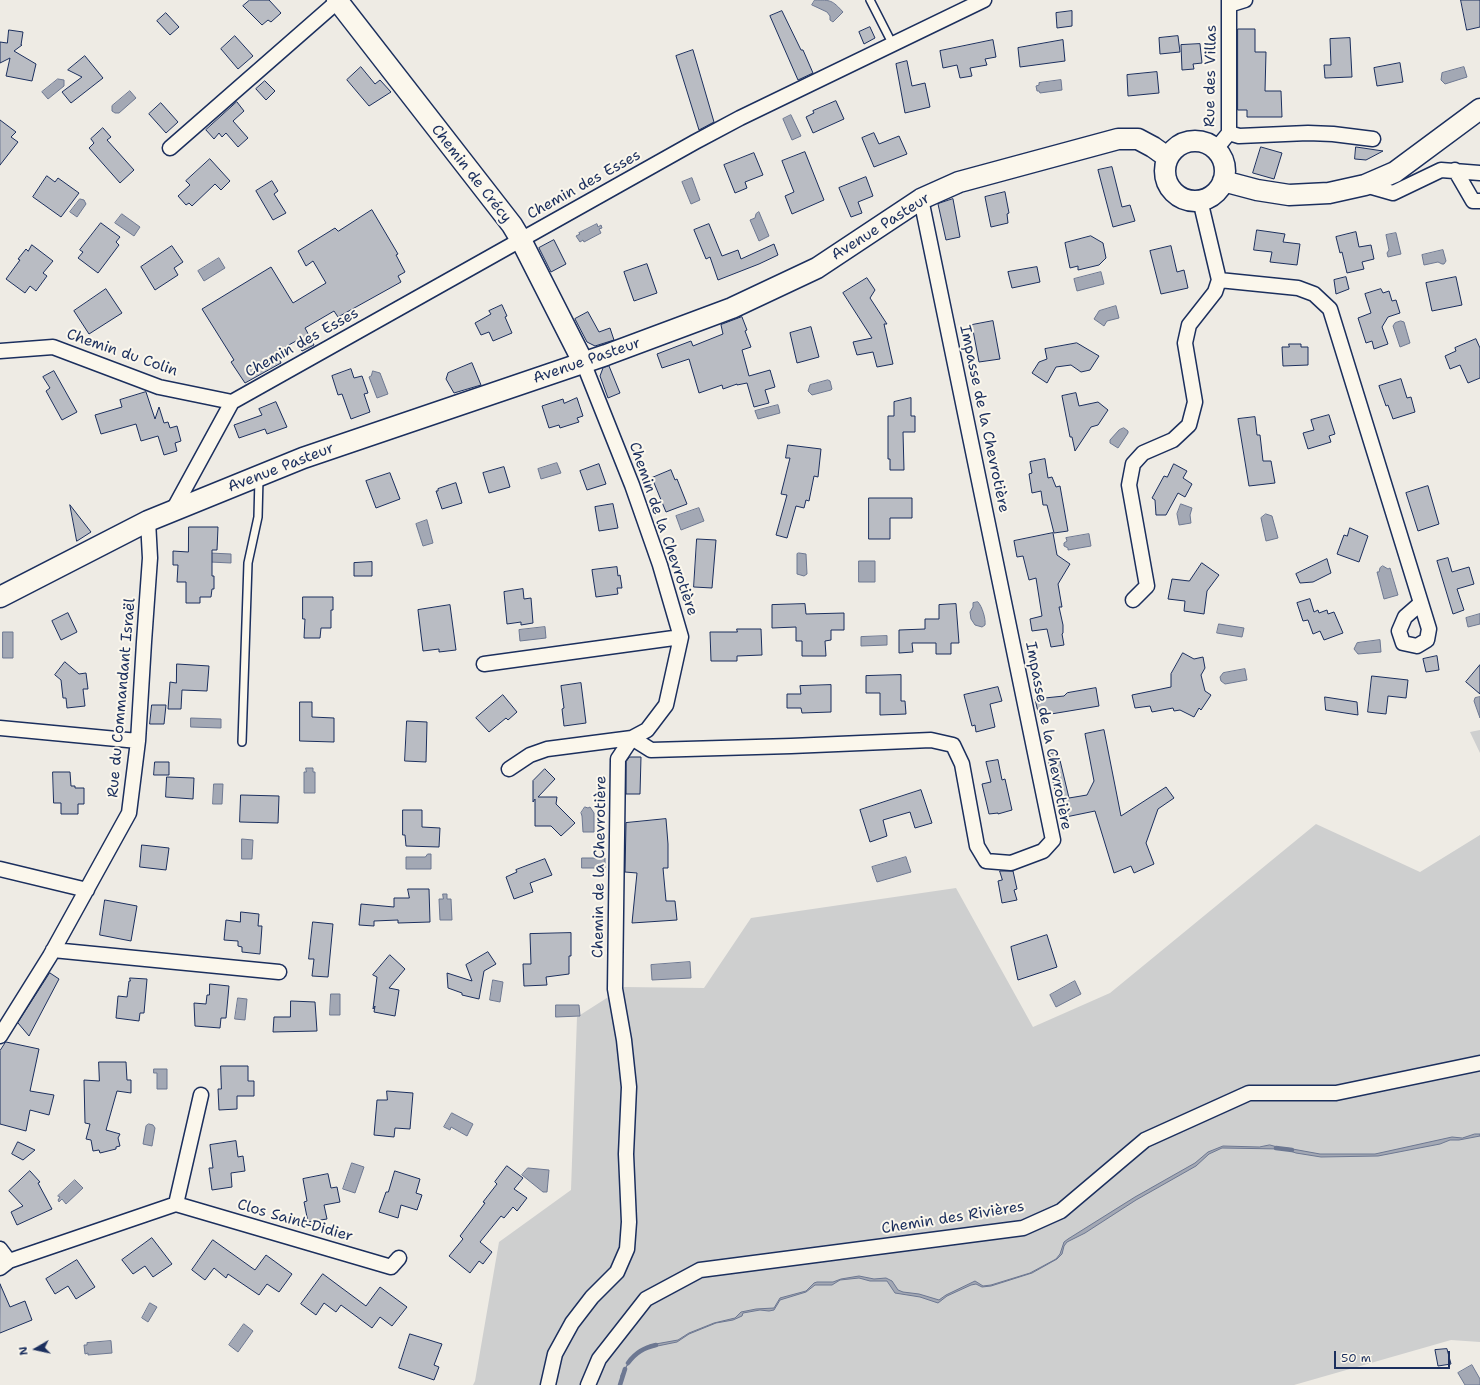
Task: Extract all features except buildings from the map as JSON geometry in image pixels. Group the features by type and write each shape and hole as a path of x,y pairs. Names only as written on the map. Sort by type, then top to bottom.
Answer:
{"main road":[{"name":"Chemin de Crécy","path":"338,0 512,225 583,362"},
{"path":"1223,181 1257,190 1289,195 1328,193 1365,185 1395,172 1480,109"},
{"name":"Avenue Pasteur","path":"0,597 148,521 303,458 583,362 732,308 776,289 817,268 921,199 959,182 1118,139 1138,139 1153,147 1167,158"},
{"path":"1196,140 1208,143 1216,149 1223,159 1225,169 1223,181 1218,190 1212,196 1193,201 1177,196 1169,188 1164,170 1167,158 1173,149 1186,141 1196,140"}],"street":[{"path":"170,148 338,0"},
{"name":"Chemin des Esses","path":"232,402 695,142 740,118 984,0"},
{"path":"1229,3 1245,0"},
{"name":"Rue des Villas","path":"1216,149 1229,134 1229,3"},
{"path":"1229,134 1239,136 1308,133 1333,134 1372,139"},
{"path":"1365,185 1393,193 1441,170 1480,173"},
{"path":"1455,170 1474,201 1480,202"},
{"name":"Impasse de la Chevrotière","path":"632,738 651,750 931,740 953,745 962,764 977,846 986,861 1011,863 1043,851 1053,840 921,199"},
{"path":"1133,600 1147,586 1129,485 1133,464 1143,452 1173,440 1189,425 1195,402 1185,343 1189,325 1215,292 1219,280 1200,200"},
{"path":"1219,280 1298,288 1314,294 1330,309 1421,603"},
{"name":"Chemin du Colin","path":"0,351 53,347 159,387 232,402"},
{"name":"Chemin de la Chevrotière","path":"548,1385 555,1354 572,1323 592,1297 617,1272 627,1249 629,1222 626,1154 630,1087 616,988 615,926 618,759 632,738 647,730 666,706 681,637 660,565 635,493 583,362"},
{"path":"174,510 232,402"},
{"name":"Rue du Commandant Israël","path":"0,1036 53,950 129,813 138,742 150,558 148,521"},
{"path":"484,664 681,637"},
{"path":"0,728 138,742"},
{"path":"509,769 530,755 547,750 632,738"},
{"path":"0,869 87,890"},
{"path":"53,950 278,972"},
{"name":"Chemin des Rivières","path":"588,1385 599,1359 646,1299 700,1270 1023,1228 1061,1211 1145,1140 1250,1093 1336,1093 1480,1063"},
{"path":"0,1249 4,1265 176,1204 201,1095"},
{"name":"Clos Saint-Didier","path":"176,1204 391,1268 400,1258"}],"lane":[{"path":"870,0 893,45"},
{"path":"242,742 248,563 258,517 259,476"}],"shaded area":[{"path":"815,0 825,0 831,2 843,12 833,22 830,20 830,16 827,12 812,5"},
{"path":"1464,67 1467,77 1445,84 1441,80 1442,73"},
{"path":"58,79 64,80 64,86 48,99 42,92"},
{"path":"1061,80 1062,90 1040,93 1037,91 1036,86 1039,85 1039,83"},
{"path":"130,91 136,98 119,113 112,111 112,106"},
{"path":"791,115 801,136 792,140 783,119"},
{"path":"692,178 700,200 691,204 682,182"},
{"path":"80,199 84,200 86,204 77,217 70,212"},
{"path":"759,212 769,236 759,241 750,220 755,218 756,214"},
{"path":"122,214 140,227 134,236 115,223"},
{"path":"597,224 598,227 601,225 602,228 599,229 601,233 584,242 583,240 580,242 576,236"},
{"path":"1396,233 1401,254 1388,257 1387,253 1389,250 1386,235"},
{"path":"1443,250 1446,261 1444,264 1438,262 1424,265 1422,255"},
{"path":"219,258 225,268 204,281 198,271"},
{"path":"1101,272 1104,284 1077,291 1074,279"},
{"path":"1116,306 1119,318 1107,321 1104,326 1094,319 1099,311"},
{"path":"1401,321 1404,322 1410,343 1400,347 1393,326 1395,323"},
{"path":"373,371 380,373 388,394 377,398 369,377"},
{"path":"828,380 830,381 831,390 812,395 808,391 810,385"},
{"path":"778,405 780,413 758,419 755,411"},
{"path":"1124,428 1128,431 1128,433 1118,448 1110,443 1110,440 1119,430"},
{"path":"557,463 561,473 541,479 538,469"},
{"path":"1181,504 1192,508 1190,515 1191,523 1179,525 1177,514"},
{"path":"699,508 704,521 681,530 676,516"},
{"path":"1266,514 1272,516 1278,538 1266,541 1261,518"},
{"path":"427,520 433,543 423,546 416,524"},
{"path":"1089,534 1091,546 1068,550 1068,548 1064,546 1064,543 1067,541 1066,538"},
{"path":"210,553 231,554 231,563 210,562"},
{"path":"797,554 806,554 807,574 804,576 797,574"},
{"path":"859,561 875,561 875,582 859,582"},
{"path":"1383,566 1388,569 1390,568 1398,595 1384,599 1377,572 1379,572 1380,568"},
{"path":"978,602 985,619 985,625 982,627 975,625 971,619 970,612 973,607 973,603"},
{"path":"1480,614 1480,624 1468,627 1466,618"},
{"path":"1219,624 1244,628 1242,637 1217,633"},
{"path":"545,627 546,638 520,641 519,630"},
{"path":"3,632 13,632 13,658 3,658"},
{"path":"887,636 887,645 861,646 861,637"},
{"path":"1380,640 1381,652 1358,654 1354,649 1357,643"},
{"path":"1245,669 1247,680 1225,684 1221,681 1220,677 1223,673"},
{"path":"1480,697 1480,718 1474,701 1475,698"},
{"path":"191,718 221,719 221,728 191,727"},
{"path":"1480,730 1480,753 1470,732"},
{"path":"306,768 313,768 313,772 315,772 315,793 304,793 304,772 306,772"},
{"path":"214,784 223,784 222,804 213,804"},
{"path":"585,807 590,807 594,813 594,832 583,832 581,813"},
{"path":"1316,824 1420,872 1480,835 1480,1342 1451,1340 1294,1385 473,1385 475,1381 499,1242 571,1190 577,1017 624,987 704,988 751,918 956,888 1033,1027 1110,993"},
{"path":"242,839 253,840 252,859 242,859"},
{"path":"428,854 431,854 431,869 406,869 406,857 425,857"},
{"path":"906,857 911,872 877,882 872,867"},
{"path":"582,858 605,858 605,868 582,868"},
{"path":"443,894 447,894 447,899 451,899 452,920 440,920 439,899 443,899"},
{"path":"690,962 691,978 652,980 651,965"},
{"path":"493,980 503,982 500,1002 490,1000"},
{"path":"1075,981 1081,994 1056,1007 1050,995"},
{"path":"331,994 340,994 340,1015 330,1015"},
{"path":"238,998 247,999 245,1020 235,1019"},
{"path":"556,1005 579,1005 580,1016 556,1017"},
{"path":"154,1069 167,1069 167,1089 157,1089 157,1073 154,1073"},
{"path":"452,1113 473,1124 467,1136 451,1127 450,1130 444,1127"},
{"path":"149,1124 153,1125 155,1128 152,1146 143,1144 146,1126"},
{"path":"1480,1134 1480,1136 1450,1140 1440,1144 1378,1156 1321,1157 1287,1150 1287,1148 1320,1154 1375,1154 1452,1137 1462,1138"},
{"path":"1270,1145 1281,1148 1222,1148 1209,1154 1196,1166 1136,1200 1085,1233 1067,1242 1064,1246 1062,1254 1057,1259 1032,1273 991,1286 982,1287 976,1284 971,1285 947,1296 938,1303 920,1297 895,1293 887,1281 870,1281 859,1278 840,1280 832,1285 815,1285 806,1292 780,1300 774,1310 760,1310 743,1313 742,1316 733,1320 716,1323 689,1334 677,1342 644,1349 650,1345 678,1340 689,1333 714,1323 735,1318 741,1312 774,1308 780,1298 806,1291 817,1282 833,1282 841,1279 859,1276 874,1279 886,1278 892,1281 898,1290 939,1300 975,1281 983,1286 991,1285 1030,1273 1056,1259 1060,1254 1064,1242 1068,1239 1135,1197 1195,1163 1208,1152 1223,1146 1259,1147"},
{"path":"352,1163 364,1167 355,1193 343,1189"},
{"path":"528,1168 549,1170 547,1192 543,1192 522,1175"},
{"path":"75,1180 83,1188 66,1204 62,1199 59,1202 58,1200 60,1197 58,1196"},
{"path":"150,1303 157,1307 148,1322 142,1318"},
{"path":"244,1324 253,1331 238,1352 229,1345"},
{"path":"111,1341 112,1353 85,1354 84,1345 87,1345 87,1343"},
{"path":"1472,1365 1480,1379 1480,1385 1465,1385 1458,1373"}],"waterway":[{"path":"1276,1148 1292,1150"},
{"path":"628,1363 640,1351 656,1345"},
{"path":"620,1385 625,1369"}]}
